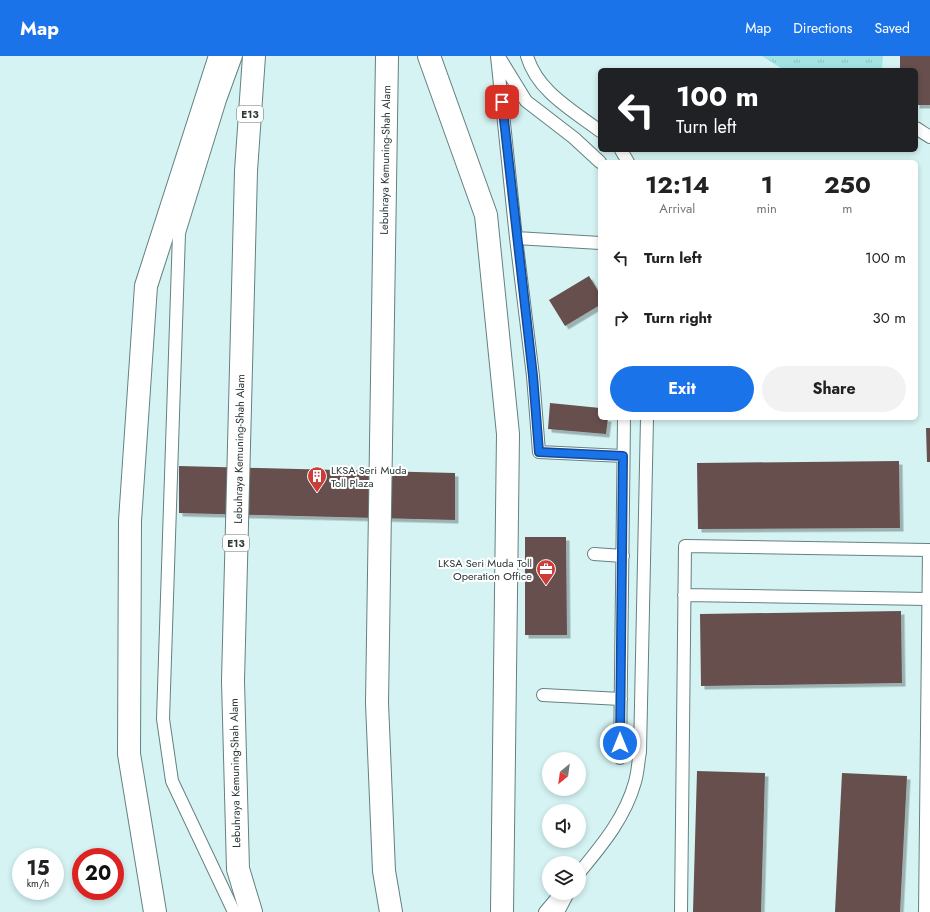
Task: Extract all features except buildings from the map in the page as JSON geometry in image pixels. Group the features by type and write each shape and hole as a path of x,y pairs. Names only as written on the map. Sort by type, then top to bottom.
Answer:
{"highway":[{"path":"155,912 129,754 130,521 145,294 148,279 220,56"},
{"name":"Lebuhraya Kemuning-Shah Alam","path":"250,912 238,869 233,681 246,171 254,56"},
{"name":"Lebuhraya Kemuning-Shah Alam","path":"387,56 377,703 384,871 391,912"},
{"path":"429,56 486,215 508,434 502,912"}],"lane":[{"path":"234,912 172,781 163,720 179,234 220,100 236,56"},
{"path":"498,56 526,101 574,138 598,160"},
{"path":"498,56 516,238 533,376 539,452 623,456"},
{"path":"527,56 530,68 540,82 552,94 598,129"},
{"path":"918,129 930,136"},
{"path":"516,238 598,242"},
{"path":"620,758 624,420"},
{"path":"586,865 610,836 624,809 635,782 640,752 647,420"},
{"path":"681,912 685,546 929,550 925,912"},
{"path":"594,554 622,556"},
{"path":"684,595 928,599"},
{"path":"543,695 621,699"},
{"path":"545,912 556,900"},
{"path":"558,912 564,900"}],"green space":[{"path":"762,56 883,56 882,68 781,68"}],"place":[{"name":"LKSA Seri Muda Toll Plaza","path":"317,493"},
{"name":"LKSA Seri Muda Toll Operation Office","path":"546,586"}],"route":[{"path":"502,102 516,238 533,376 539,452 623,456 620,743"}]}
